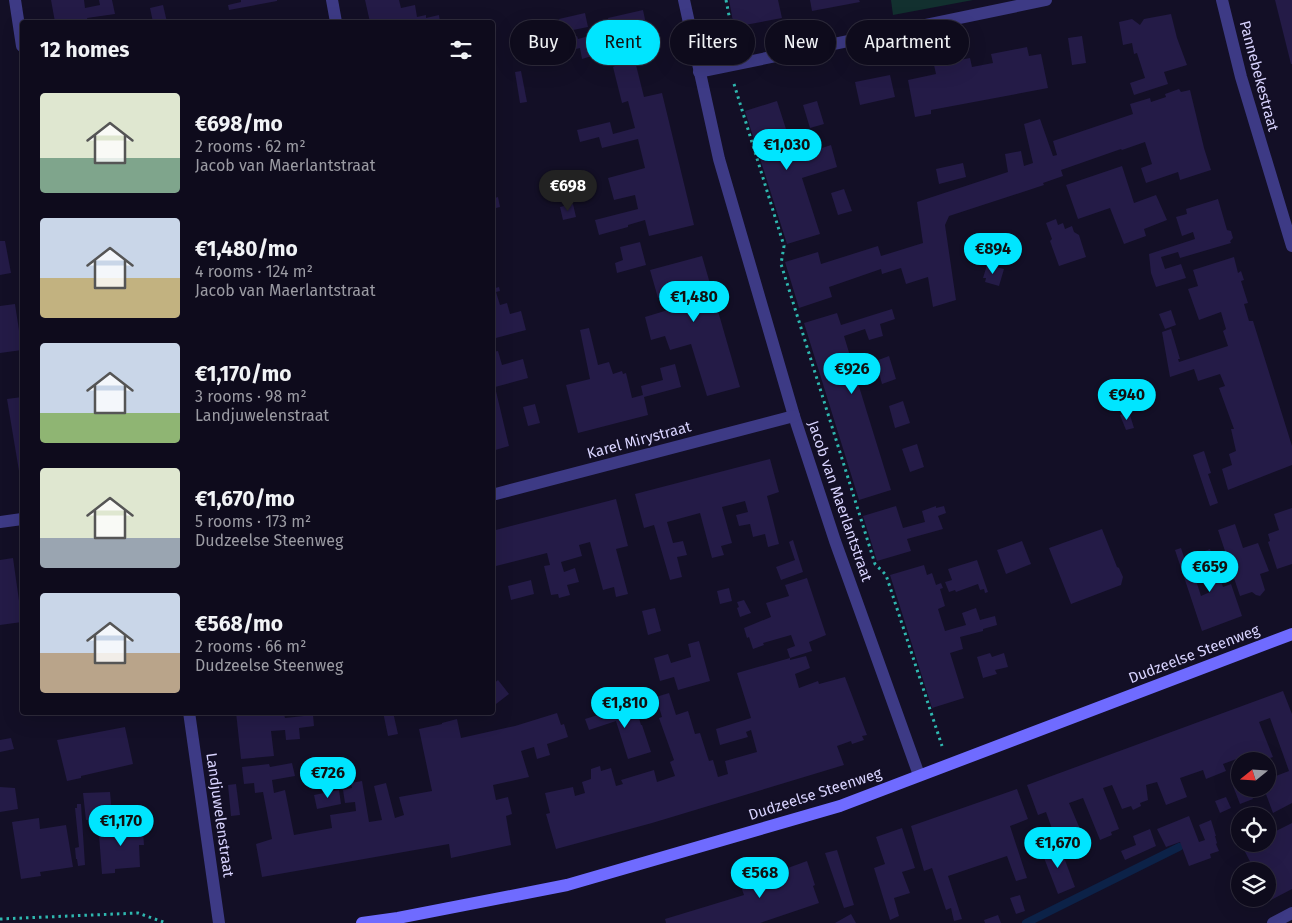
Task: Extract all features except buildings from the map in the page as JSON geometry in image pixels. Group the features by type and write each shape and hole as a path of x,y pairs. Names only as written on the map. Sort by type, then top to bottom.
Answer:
{"main road":[{"name":"Dudzeelse Steenweg","path":"362,923 398,918 567,885 840,806 1292,634"}],"street":[{"path":"15,0 20,33"},
{"path":"332,0 336,20"},
{"name":"Jacob van Maerlantstraat","path":"684,0 719,159 794,416 835,540 919,776"},
{"path":"755,61 1046,0"},
{"name":"Pannebekestraat","path":"1222,0 1241,77 1292,246"},
{"path":"699,72 734,65"},
{"name":"Karel Mirystraat","path":"495,494 794,416"},
{"path":"0,522 20,519"},
{"name":"Landjuwelenstraat","path":"189,715 219,923"},
{"path":"1273,923 1292,913"}],"path":[{"path":"726,0 730,20"},
{"path":"739,65 733,85 784,246 781,264 875,564 886,575 948,765"},
{"path":"0,919 138,913 166,923"}],"green space":[{"path":"891,0 973,0 893,15"}],"waterway":[{"path":"1026,923 1179,847"}]}
